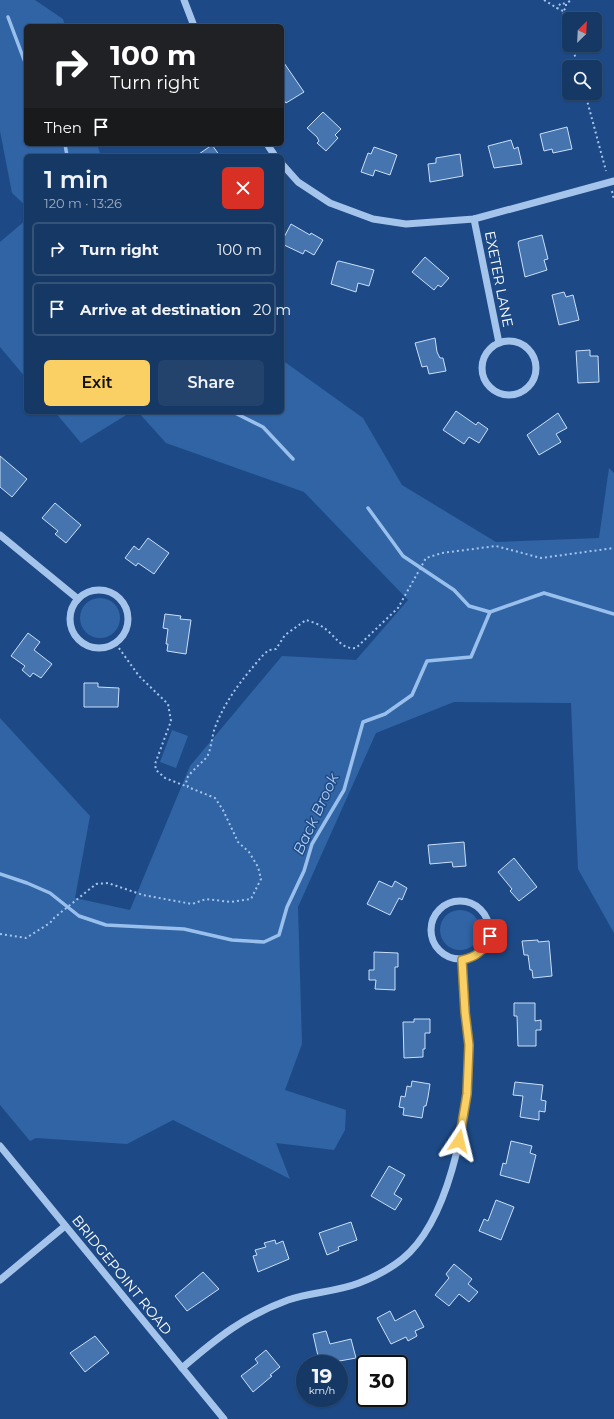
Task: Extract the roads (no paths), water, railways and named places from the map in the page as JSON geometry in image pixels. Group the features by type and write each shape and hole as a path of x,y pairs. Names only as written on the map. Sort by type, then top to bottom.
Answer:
{"street":[{"path":"184,0 193,24"},
{"path":"284,166 298,182 330,203 373,219 406,224 474,219 614,180"},
{"name":"EXETER LANE","path":"474,219 499,343"},
{"name":"EXETER LANE","path":"516,342 531,351 535,359 536,376 532,384 526,390 518,394 509,396 500,394 488,386 482,374 482,364 485,355 491,348 499,343 516,342"},
{"path":"0,535 78,599"},
{"path":"96,590 110,592 122,601 127,610 127,630 116,644 106,648 96,649 79,641 73,634 70,620 72,606 78,599 86,593 96,590"},
{"path":"464,901 477,906 487,917 490,926 490,936 480,953 472,958 462,960 453,959 444,955 436,948 431,935 432,920 437,911 445,905 464,901"},
{"path":"182,1368 216,1338 243,1320 289,1300 357,1284 376,1275 401,1260 411,1251 431,1224 443,1199 457,1148 467,1094 469,1045 465,1012 462,960"},
{"name":"BRIDGEPOINT ROAD","path":"0,1146 224,1419"},
{"path":"0,1280 65,1226"}],"waterway":[{"path":"8,17 24,60"},
{"path":"65,146 67,154"},
{"path":"237,414 263,427 293,459"},
{"path":"368,508 403,556 454,590 469,606 490,612"},
{"name":"Back Brook","path":"0,874 50,893 79,916 106,925 184,929 232,940 264,942 279,935 287,907 304,871 312,844 344,790 363,722 385,714 412,695 427,661 471,657 490,612 544,593 614,614"}]}
